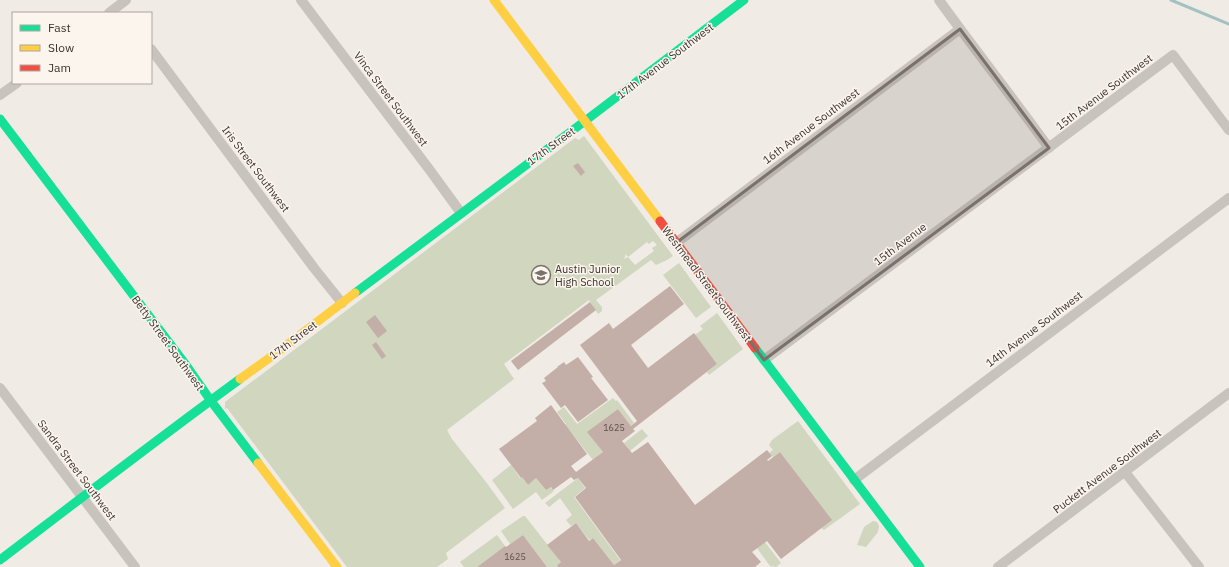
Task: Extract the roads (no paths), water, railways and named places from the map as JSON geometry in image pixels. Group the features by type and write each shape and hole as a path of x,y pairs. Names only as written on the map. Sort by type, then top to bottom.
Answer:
{"street":[{"name":"Vinca Street Southwest","path":"301,0 461,213"},
{"name":"Westmead Street Southwest","path":"494,0 920,567"},
{"name":"17th Avenue Southwest","path":"585,121 744,0"},
{"path":"939,0 1049,148"},
{"path":"111,12 123,6"},
{"name":"16th Avenue Southwest","path":"676,243 960,29"},
{"name":"Iris Street Southwest","path":"152,50 309,262 342,303"},
{"name":"15th Avenue Southwest","path":"1049,148 1173,55 1229,130"},
{"path":"0,95 16,84"},
{"name":"Betty Street Southwest","path":"0,119 337,567"},
{"name":"17th Street","path":"0,560 172,428 211,401 585,121"},
{"name":"15th Avenue","path":"764,360 1049,148"},
{"name":"14th Avenue Southwest","path":"854,480 1229,198"},
{"name":"Sandra Street Southwest","path":"0,388 135,567"},
{"name":"Puckett Avenue Southwest","path":"998,567 1229,393"},
{"path":"1125,472 1199,567"}],"waterway":[{"path":"1171,0 1229,24"}],"place":[{"name":"Austin Junior High School","path":"541,275"}]}
